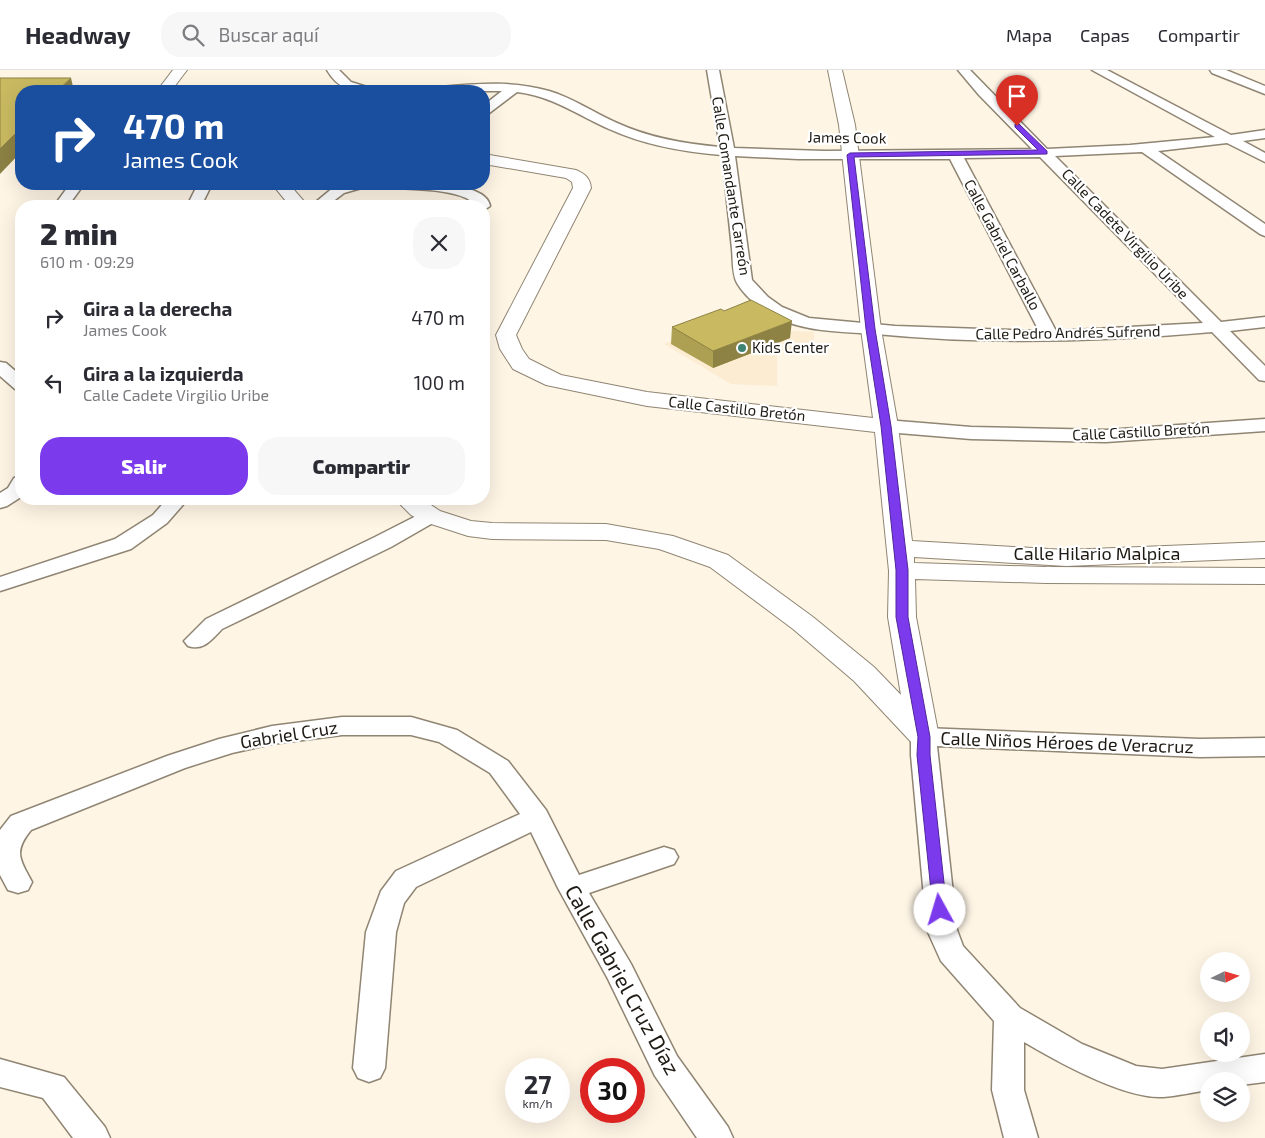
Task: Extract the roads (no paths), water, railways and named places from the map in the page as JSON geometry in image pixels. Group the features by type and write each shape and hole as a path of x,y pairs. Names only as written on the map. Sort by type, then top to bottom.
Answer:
{"street":[{"path":"169,85 180,70"},
{"path":"333,70 338,80 346,85"},
{"name":"Calle Comandante Carreón","path":"713,70 728,152 744,281 753,293 766,304 802,321 871,329"},
{"path":"835,70 847,125 871,329 886,426 901,559 902,617 924,737 924,755 942,930 952,954 1010,1017 1071,1054 1135,1080 1162,1083 1265,1068"},
{"name":"Calle Cadete Virgilio Uribe","path":"964,70 983,92 1265,376"},
{"path":"1098,70 1265,158"},
{"path":"1216,70 1265,90"},
{"name":"James Cook","path":"490,87 536,91 574,104 605,122 656,142 728,152 955,155 1145,148 1265,134"},
{"path":"490,106 514,88"},
{"path":"1145,148 1265,231"},
{"name":"Calle Gabriel Carballo","path":"955,155 1050,336"},
{"name":"Calle Castillo Bretón","path":"490,160 570,174 580,178 582,182 582,188 506,335 510,349 521,364 554,380 647,399 886,426 971,433 1106,436 1265,425"},
{"path":"285,190 294,200"},
{"path":"326,200 339,190"},
{"path":"452,190 480,200"},
{"name":"Calle Pedro Andrés Sufrend","path":"871,329 920,333 1050,336 1134,334 1216,328 1265,322"},
{"path":"0,367 15,380"},
{"path":"0,502 15,492"},
{"path":"0,584 123,544 160,519 173,505"},
{"name":"Calle Niños Héroes de Veracruz","path":"414,505 431,516 468,528 492,531 606,532 664,542 719,560 803,623 864,674 924,737 1200,748 1265,747"},
{"path":"196,641 214,624 383,542 431,516"},
{"name":"Calle Hilario Malpica","path":"901,559 1066,558 1265,550"},
{"name":"Calle Hilario Malpica","path":"901,559 1046,575 1265,576"},
{"name":"Gabriel Cruz","path":"18,882 6,860 9,838 21,823 116,784 228,745 272,735 342,726 411,726 448,736 498,767 537,817"},
{"path":"368,1068 381,932 390,899 406,879 537,817"},
{"name":"Calle Gabriel Cruz Díaz","path":"537,817 572,888 620,973 666,1066 716,1138"},
{"path":"572,888 664,857"},
{"path":"1010,1017 1008,1090 1021,1138"},
{"path":"0,1073 53,1087 93,1138"}],"place":[{"name":"Kids Center","path":"742,348"}]}
